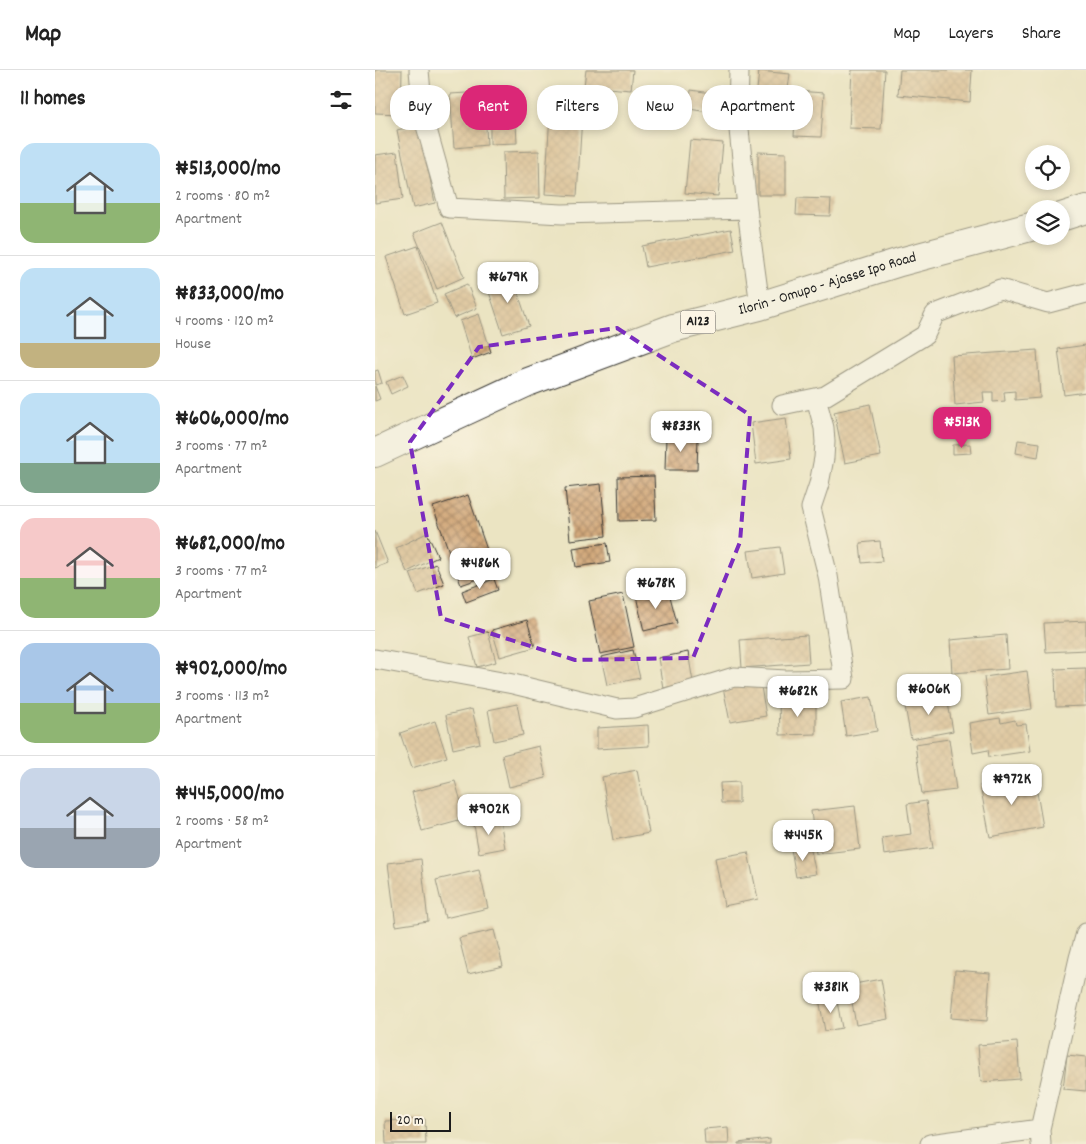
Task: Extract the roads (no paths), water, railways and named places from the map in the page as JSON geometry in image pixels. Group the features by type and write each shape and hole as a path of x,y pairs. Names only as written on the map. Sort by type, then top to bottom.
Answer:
{"highway":[{"path":"1070,214 1086,210"},
{"name":"Ilorin - Omupo - Ajasse Ipo Road","path":"375,453 528,382 673,328 760,306 899,262 1025,228"}],"street":[{"path":"419,70 423,115 449,208 562,214 747,208"},
{"path":"739,70 738,120 760,306"},
{"path":"782,405 825,396 925,335 935,314 1000,289 1048,302 1086,293"},
{"path":"375,659 513,684 617,709 633,708 734,677 786,680 844,679 828,576 811,508 819,484 825,442 824,428 816,398"},
{"path":"930,1144 1041,1136 1086,933"}]}
